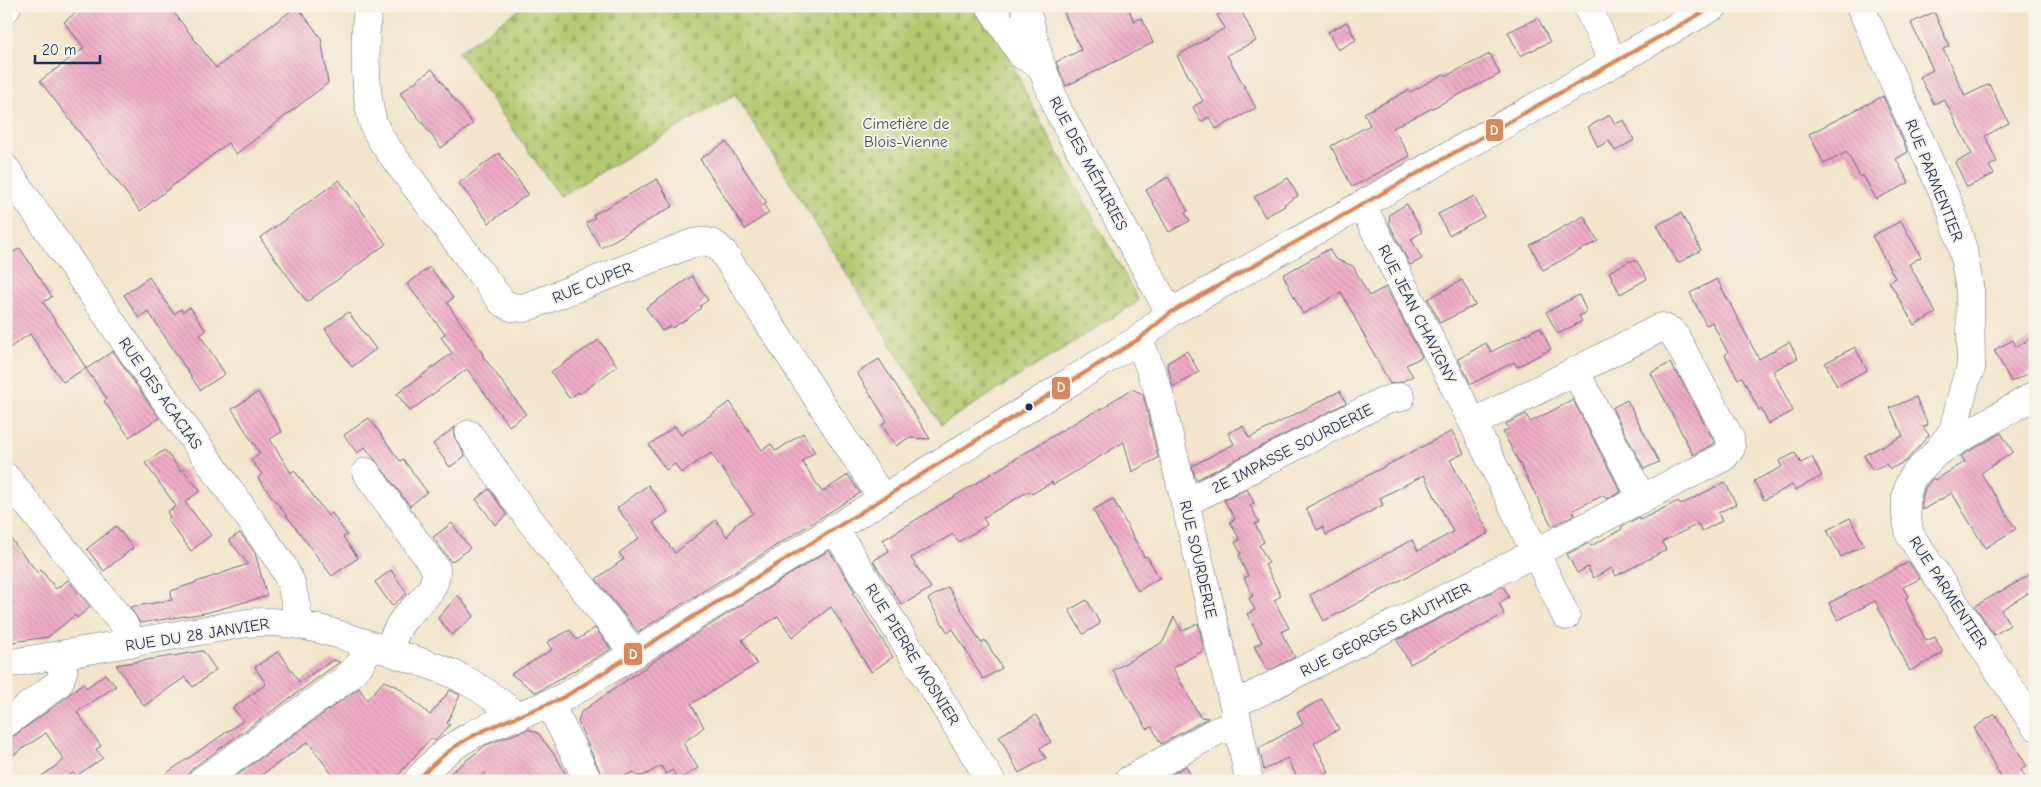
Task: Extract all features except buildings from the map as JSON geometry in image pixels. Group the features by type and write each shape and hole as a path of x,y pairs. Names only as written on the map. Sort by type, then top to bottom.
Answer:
{"street":[{"name":"RUE CUPER","path":"369,6 366,20 368,97 375,129 390,152 502,302 510,307 524,308 693,243 702,241 716,245 723,252 882,498"},
{"path":"990,6 1022,55 1041,65"},
{"name":"RUE DES MÉTAIRIES","path":"1025,6 1041,65 1058,110 1170,313"},
{"path":"1587,6 1614,62"},
{"path":"417,781 469,736 550,704 1139,339 1170,313 1714,6"},
{"name":"RUE PARMENTIER","path":"1860,6 1952,212 1968,272 1972,311 1971,368 1966,380 1953,431 1935,454 1914,475 1907,490 1906,515 1910,535 2035,726"},
{"name":"RUE DES ACACIAS","path":"6,169 281,563 291,583 300,624"},
{"name":"RUE JEAN CHAVIGNY","path":"1362,205 1473,423 1566,616"},
{"name":"RUE GEORGES GAUTHIER","path":"1139,775 1215,732 1252,696 1724,457 1731,448 1730,438 1684,352 1675,336 1666,329 1658,328 1575,371"},
{"name":"RUE SOURDERIE","path":"1139,339 1158,390 1186,503 1236,712 1248,781"},
{"path":"1473,423 1575,371 1635,485"},
{"path":"1935,454 2035,395"},
{"name":"2E IMPASSE SOURDERIE","path":"1186,503 1383,401 1401,397"},
{"path":"469,434 526,515 634,653"},
{"path":"202,781 340,684 379,648 425,598 434,585 437,578 436,569 366,472"},
{"path":"6,477 123,623 133,643"},
{"name":"RUE PIERRE MOSNIER","path":"834,528 991,781"},
{"name":"RUE DU 28 JANVIER","path":"6,664 63,656 247,623 278,621 300,624 330,632 459,677 490,694 518,717"},
{"path":"6,723 59,683 62,678 63,656"},
{"path":"550,704 588,781"}],"green space":[{"name":"Cimetière de Blois-Vienne","path":"524,6 1002,6 996,25 1026,94 1139,301 941,425 735,94 560,196 458,52"}],"transit line":[{"name":"D","path":"417,781 451,749 487,729 566,696 1139,339 1170,313 1714,6"}]}
